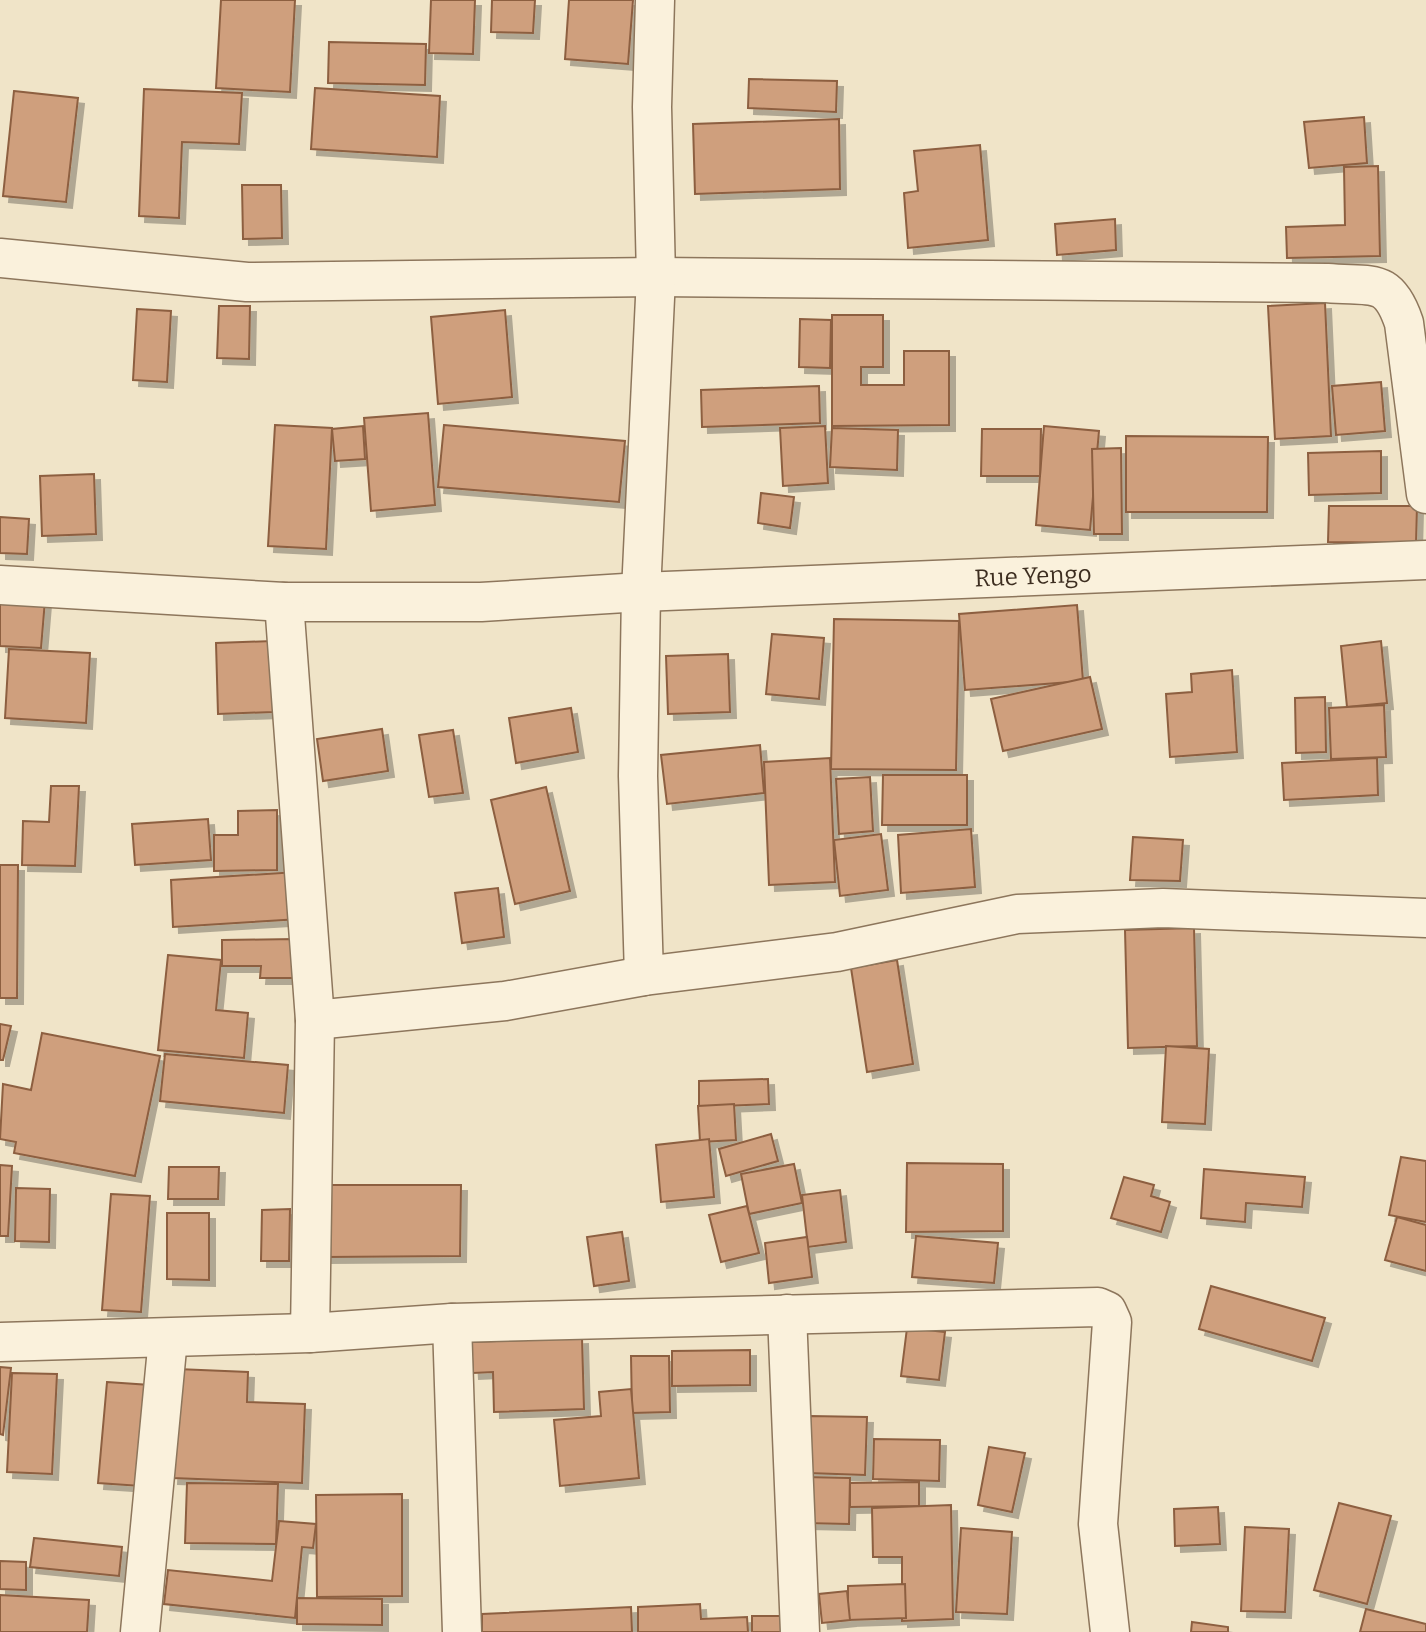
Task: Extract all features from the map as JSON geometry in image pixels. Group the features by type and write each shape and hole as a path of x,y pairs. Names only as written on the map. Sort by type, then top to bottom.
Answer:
{"street":[{"path":"645,976 638,776 640,592 656,277 652,107 655,0"},
{"path":"0,258 247,282 656,277 1327,283 1383,288 1395,298 1404,323 1426,495"},
{"name":"Rue Yengo","path":"0,585 284,602 481,602 640,592 1426,559"},
{"path":"284,602 315,1020 310,1333"},
{"path":"315,1020 505,1001 645,976 837,952 1017,914 1163,908 1426,918"},
{"path":"0,1342 310,1333 452,1323 1098,1307 1107,1311 1112,1322 1098,1524 1110,1632"},
{"path":"787,1314 800,1632"},
{"path":"452,1323 462,1632"},
{"path":"140,1632 168,1338"}],"building":[{"path":"221,0 295,0 290,92 216,88"},
{"path":"431,0 475,0 473,54 429,53"},
{"path":"492,0 535,0 533,33 491,32"},
{"path":"569,0 633,0 628,64 565,59"},
{"path":"329,42 426,44 425,85 328,83"},
{"path":"749,79 837,81 836,112 748,108"},
{"path":"315,88 440,96 437,157 311,149"},
{"path":"144,89 242,93 239,144 182,142 179,218 139,216"},
{"path":"14,91 78,98 66,202 3,196"},
{"path":"1364,117 1367,163 1309,168 1304,122"},
{"path":"839,119 840,189 695,194 693,124"},
{"path":"980,145 988,240 908,248 904,193 918,191 914,151"},
{"path":"1378,166 1380,256 1287,258 1286,227 1345,225 1344,167"},
{"path":"242,185 281,185 282,238 243,239"},
{"path":"1115,219 1116,250 1057,255 1055,224"},
{"path":"1325,303 1331,436 1275,439 1268,306"},
{"path":"219,306 250,306 249,359 217,358"},
{"path":"137,309 171,311 167,382 133,380"},
{"path":"505,310 512,397 438,404 431,317"},
{"path":"832,315 883,315 883,367 861,367 861,385 904,385 904,351 949,351 949,425 832,426"},
{"path":"800,319 831,320 830,368 799,367"},
{"path":"1381,382 1385,431 1336,435 1332,386"},
{"path":"819,386 820,423 702,427 701,390"},
{"path":"428,413 435,505 371,511 364,418"},
{"path":"275,425 332,428 326,549 268,546"},
{"path":"444,425 625,441 619,502 438,487"},
{"path":"363,426 365,459 335,461 332,429"},
{"path":"825,426 828,483 783,486 780,428"},
{"path":"1044,426 1099,431 1090,530 1036,525"},
{"path":"832,428 898,430 897,470 830,467"},
{"path":"982,429 1041,429 1040,476 981,476"},
{"path":"1126,436 1268,437 1267,512 1126,512"},
{"path":"1121,448 1122,534 1094,534 1092,449"},
{"path":"1381,451 1381,493 1309,495 1308,453"},
{"path":"94,474 96,534 42,536 40,476"},
{"path":"761,493 794,497 790,528 758,523"},
{"path":"1329,506 1417,506 1416,543 1328,542"},
{"path":"0,517 29,519 27,554 0,553"},
{"path":"0,597 45,600 41,648 0,646"},
{"path":"1077,605 1083,681 965,690 959,614"},
{"path":"834,619 959,621 956,770 831,769"},
{"path":"772,634 824,638 819,699 766,694"},
{"path":"272,641 273,712 218,714 216,643"},
{"path":"1381,641 1387,703 1347,707 1341,646"},
{"path":"9,649 90,653 86,723 5,718"},
{"path":"728,654 730,712 668,714 666,656"},
{"path":"1232,670 1237,752 1170,757 1166,694 1192,692 1191,674"},
{"path":"1090,677 1102,729 1003,751 991,699"},
{"path":"1325,697 1326,752 1296,753 1295,698"},
{"path":"1384,705 1386,757 1331,759 1329,708"},
{"path":"571,708 578,752 516,763 509,718"},
{"path":"382,729 388,771 323,781 317,739"},
{"path":"453,730 463,793 429,797 419,735"},
{"path":"760,745 764,793 667,804 661,755"},
{"path":"830,758 835,882 769,885 764,762"},
{"path":"1377,758 1378,795 1284,800 1282,763"},
{"path":"883,775 967,775 967,825 882,825"},
{"path":"870,777 873,831 839,834 836,779"},
{"path":"51,786 79,786 75,866 22,865 23,821 49,822"},
{"path":"546,787 570,891 515,904 491,800"},
{"path":"277,810 277,870 214,871 214,835 238,835 238,811"},
{"path":"208,819 211,860 135,865 132,824"},
{"path":"971,829 975,887 901,893 898,835"},
{"path":"881,834 888,890 840,896 834,840"},
{"path":"1133,837 1183,840 1180,881 1130,880"},
{"path":"0,865 18,865 17,998 0,998"},
{"path":"297,872 300,919 173,927 171,880"},
{"path":"498,888 504,937 462,943 455,893"},
{"path":"1194,928 1197,1046 1128,1048 1125,930"},
{"path":"295,939 294,978 260,978 261,966 222,966 222,940"},
{"path":"168,955 221,960 216,1010 248,1013 244,1058 158,1050"},
{"path":"897,960 913,1064 867,1072 851,968"},
{"path":"0,1024 11,1026 3,1060 0,1060"},
{"path":"42,1033 160,1056 135,1176 14,1153 16,1142 0,1139 3,1084 31,1090"},
{"path":"1166,1046 1209,1049 1205,1124 1162,1122"},
{"path":"165,1054 288,1065 284,1113 160,1101"},
{"path":"768,1079 769,1104 699,1107 699,1081"},
{"path":"734,1104 736,1140 700,1142 698,1106"},
{"path":"771,1134 778,1161 726,1176 719,1149"},
{"path":"709,1139 714,1197 661,1202 656,1145"},
{"path":"1401,1157 1426,1161 1426,1222 1389,1215"},
{"path":"907,1163 1003,1164 1003,1231 906,1232"},
{"path":"794,1164 802,1203 749,1214 741,1174"},
{"path":"0,1165 12,1166 8,1236 0,1236"},
{"path":"169,1167 219,1167 218,1199 168,1199"},
{"path":"1204,1169 1305,1177 1302,1207 1246,1203 1245,1222 1201,1218"},
{"path":"1124,1177 1154,1185 1151,1196 1170,1202 1161,1232 1111,1218"},
{"path":"326,1185 461,1185 460,1256 325,1257"},
{"path":"16,1188 50,1189 49,1242 15,1241"},
{"path":"840,1190 846,1242 808,1247 802,1195"},
{"path":"111,1194 150,1196 141,1312 102,1310"},
{"path":"747,1206 759,1253 721,1262 709,1215"},
{"path":"290,1209 289,1261 261,1261 262,1210"},
{"path":"167,1213 209,1213 209,1280 167,1279"},
{"path":"1397,1217 1426,1225 1426,1271 1385,1260"},
{"path":"622,1232 629,1281 594,1286 587,1237"},
{"path":"916,1236 998,1243 994,1283 912,1277"},
{"path":"807,1237 812,1277 769,1283 765,1243"},
{"path":"1211,1286 1325,1318 1312,1361 1199,1329"},
{"path":"907,1328 945,1332 939,1380 901,1376"},
{"path":"582,1338 584,1409 494,1412 493,1372 473,1373 471,1342"},
{"path":"750,1350 750,1385 672,1386 672,1351"},
{"path":"631,1356 669,1356 670,1412 632,1413"},
{"path":"0,1367 11,1368 3,1435 0,1434"},
{"path":"177,1369 248,1372 247,1402 305,1404 302,1483 172,1478"},
{"path":"12,1373 57,1374 52,1474 7,1472"},
{"path":"107,1382 150,1385 141,1486 98,1483"},
{"path":"631,1389 639,1478 560,1486 554,1420 601,1416 599,1392"},
{"path":"810,1416 867,1417 865,1475 808,1473"},
{"path":"874,1439 940,1440 939,1481 873,1479"},
{"path":"989,1447 1025,1453 1012,1512 978,1505"},
{"path":"804,1477 850,1478 849,1524 803,1523"},
{"path":"919,1482 919,1506 850,1507 850,1483"},
{"path":"187,1483 278,1484 276,1544 185,1543"},
{"path":"402,1494 402,1596 317,1597 316,1495"},
{"path":"1339,1503 1391,1516 1367,1604 1314,1590"},
{"path":"951,1505 953,1619 902,1621 902,1557 873,1557 872,1508"},
{"path":"1218,1507 1220,1544 1175,1546 1174,1509"},
{"path":"279,1521 316,1524 313,1548 302,1547 295,1618 164,1604 168,1570 272,1581"},
{"path":"1245,1527 1289,1529 1285,1612 1241,1611"},
{"path":"961,1528 1012,1532 1007,1614 956,1612"},
{"path":"34,1538 122,1547 119,1576 30,1567"},
{"path":"0,1561 26,1562 26,1590 0,1589"},
{"path":"905,1584 906,1618 848,1620 848,1586"},
{"path":"847,1591 850,1620 822,1623 819,1594"},
{"path":"0,1595 89,1600 87,1632 0,1632"},
{"path":"297,1598 382,1599 382,1625 297,1624"},
{"path":"700,1604 701,1619 747,1617 748,1632 638,1632 638,1607"},
{"path":"631,1607 632,1632 482,1632 482,1614"},
{"path":"1366,1609 1426,1624 1426,1632 1360,1632"},
{"path":"752,1616 784,1616 784,1632 752,1632"},
{"path":"1192,1622 1228,1627 1228,1632 1191,1632"}]}
